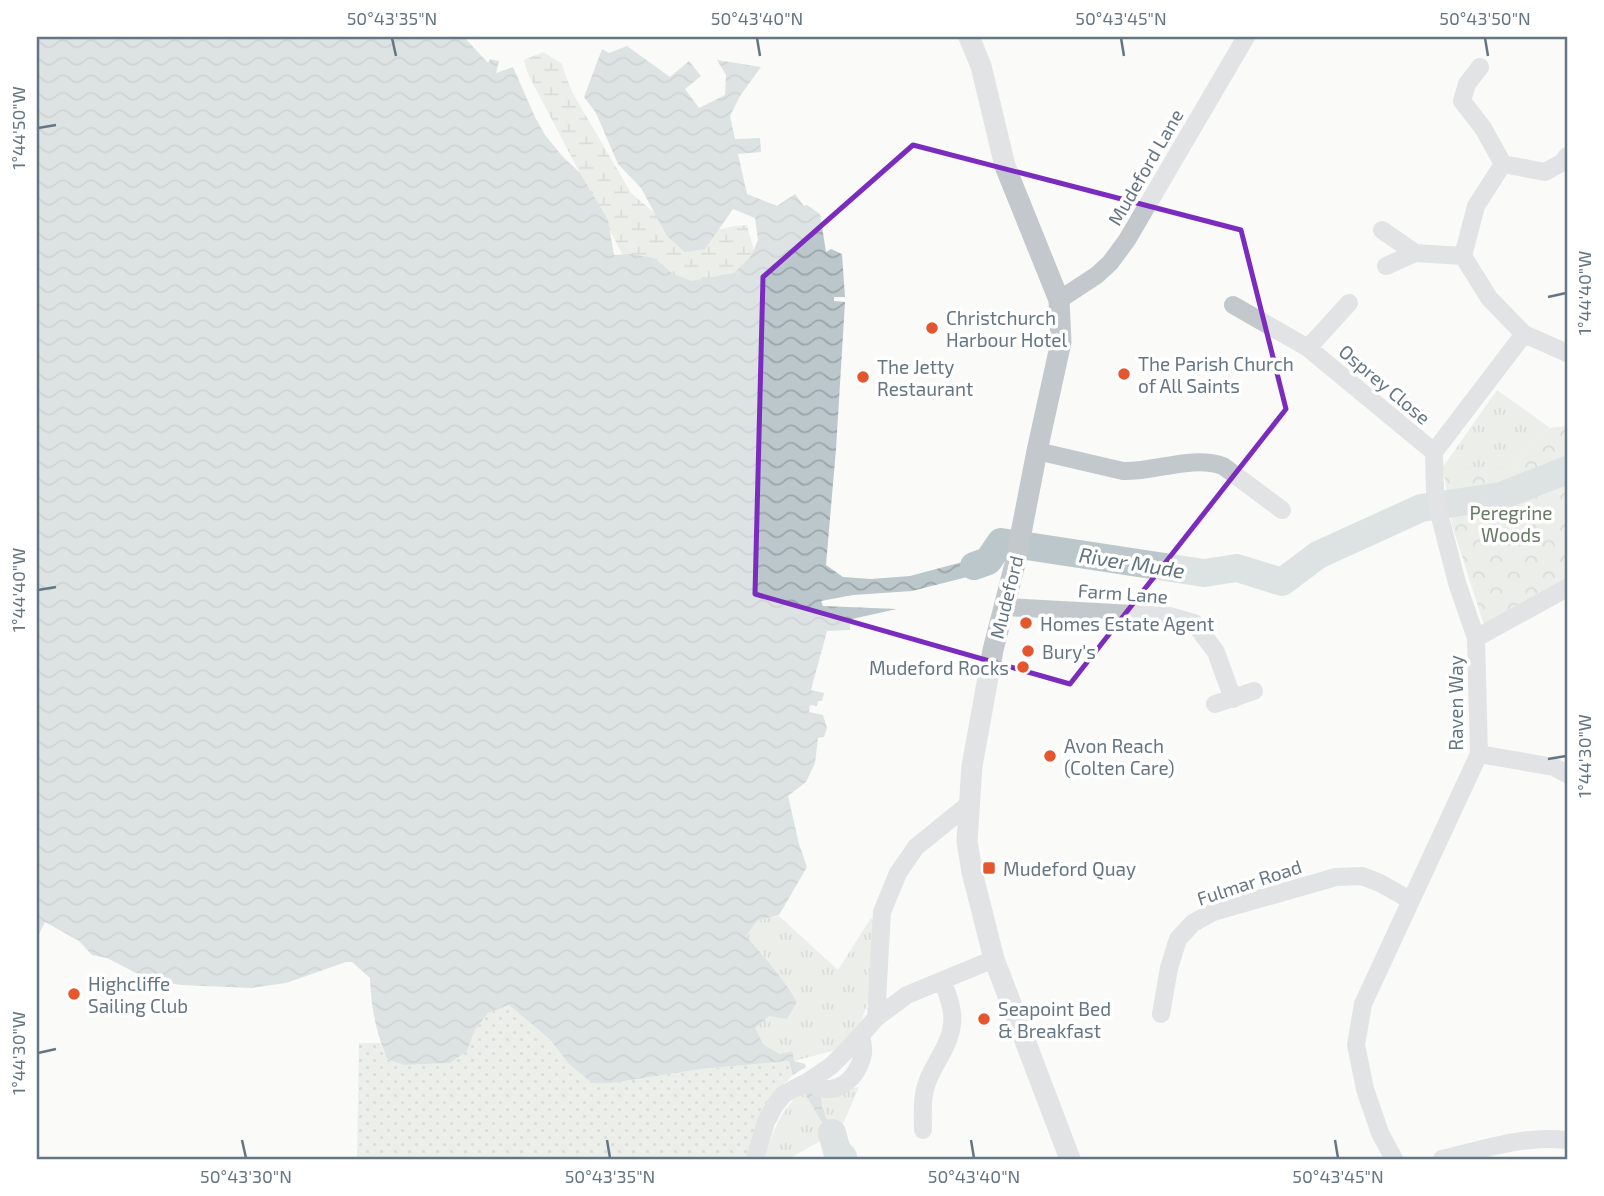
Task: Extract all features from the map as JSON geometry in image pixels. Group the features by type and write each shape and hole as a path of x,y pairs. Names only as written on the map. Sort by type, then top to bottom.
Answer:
{"street":[{"name":"Mudeford","path":"969,37 981,66 1005,166 1059,300 1061,342 1015,564 993,650 972,766 967,842 994,959 1070,1159"},
{"name":"Mudeford Lane","path":"1059,300 1097,275 1121,248 1246,37"},
{"path":"1480,67 1467,84 1462,101 1483,128 1503,164"},
{"path":"1503,164 1545,172 1563,162 1567,156"},
{"path":"1503,164 1476,206 1463,256 1489,298 1524,334 1567,353"},
{"path":"1382,230 1415,253"},
{"path":"1386,266 1415,253 1463,256"},
{"name":"Osprey Close","path":"1308,348 1349,303"},
{"name":"Osprey Close","path":"1233,305 1308,348 1434,452"},
{"path":"1434,452 1524,334"},
{"path":"1037,451 1123,471 1212,462 1223,466 1282,510"},
{"name":"Raven Way","path":"1394,1159 1380,1133 1365,1089 1356,1045 1363,1004 1479,754 1476,638 1457,583 1437,504 1434,452"},
{"path":"1476,638 1567,588"},
{"name":"Farm Lane","path":"1005,607 1170,616 1194,623 1216,652 1233,699"},
{"path":"1215,705 1254,691"},
{"path":"1479,754 1554,767 1567,774"},
{"path":"876,1018 882,912 898,873 916,846 969,804"},
{"name":"Fulmar Road","path":"1161,1014 1168,968 1178,939 1193,923 1213,912 1336,877 1349,876 1371,879 1410,900"},
{"path":"755,1159 766,1122 785,1094 831,1066 876,1018 907,995 994,959"},
{"path":"923,1130 922,1100 928,1080 948,1042 952,1024 951,1006 943,981"},
{"path":"1446,1159 1494,1145 1524,1140 1567,1140"}],"highlighted area":[{"path":"913,145 1241,230 1286,409 1070,684 755,594 763,277"}],"green space":[{"path":"543,52 561,63 572,92 631,193 683,237 747,225 758,267 717,292 627,263 528,74 524,60"},
{"path":"1497,390 1550,428 1511,467 1443,467"},
{"name":"Peregrine Woods","path":"1567,426 1567,581 1484,625 1452,525 1443,467 1511,467 1550,428"},
{"path":"779,916 838,970 871,918 876,922 872,983 858,1028 836,1050 794,1061 763,1044 754,1028 769,1016 797,1002 786,984 746,936 757,921"},
{"path":"509,1005 550,1041 568,1063 612,1083 701,1069 790,1061 793,1075 774,1093 749,1159 357,1159 359,1043 380,1043 387,1059 404,1065 450,1063 467,1051 475,1030 488,1013"},
{"path":"859,1087 842,1126 834,1131 823,1112 821,1095"},
{"path":"804,1092 829,1136 792,1157 793,1159 764,1159 783,1113"}],"water":[{"path":"37,37 464,37 488,63 490,59 499,61 496,73 513,67 545,135 580,173 608,220 614,255 631,254 654,258 673,274 692,281 734,273 751,256 758,240 755,218 733,209 705,249 685,252 667,236 641,188 618,164 596,113 584,97 602,49 609,53 627,46 670,77 689,61 701,76 685,89 699,108 725,95 726,75 717,60 761,67 740,96 730,116 735,139 760,138 761,152 738,154 747,194 777,206 795,194 804,206 807,205 820,214 826,252 831,249 842,254 845,297 834,297 834,301 845,302 826,565 843,577 871,579 910,576 981,557 1004,531 1001,549 991,571 912,591 853,595 821,601 823,606 897,609 852,619 850,630 827,631 811,690 824,693 817,706 810,705 809,712 823,715 827,728 824,737 818,738 815,763 806,782 788,796 807,867 779,915 757,921 746,936 797,1002 787,1019 769,1016 755,1028 763,1044 780,1054 792,1051 794,1061 805,1064 806,1067 793,1075 789,1061 701,1069 612,1083 592,1083 568,1063 550,1040 509,1005 488,1013 475,1030 467,1051 450,1063 404,1065 387,1059 375,1020 370,978 352,962 286,983 251,988 181,985 153,980 107,958 92,955 79,941 45,922 37,938"},
{"path":"812,1090 821,1095 823,1112 834,1131 829,1135 804,1092"}],"waterway":[{"name":"River Mude","path":"974,566 988,561 1001,542 1204,573 1237,568 1282,582 1318,555 1421,508 1501,496 1567,470"},
{"path":"832,1133 837,1151 843,1159"}],"place":[{"name":"Christchurch Harbour Hotel","path":"932,328"},
{"name":"The Parish Church of All Saints","path":"1124,374"},
{"name":"The Jetty Restaurant","path":"863,377"},
{"name":"Homes Estate Agent","path":"1026,623"},
{"name":"Bury's","path":"1028,651"},
{"name":"Mudeford Rocks","path":"1023,667"},
{"name":"Avon Reach (Colten Care)","path":"1050,756"},
{"name":"Mudeford Quay","path":"989,868"},
{"name":"Highcliffe Sailing Club","path":"74,994"},
{"name":"Seapoint Bed & Breakfast","path":"984,1019"}]}
